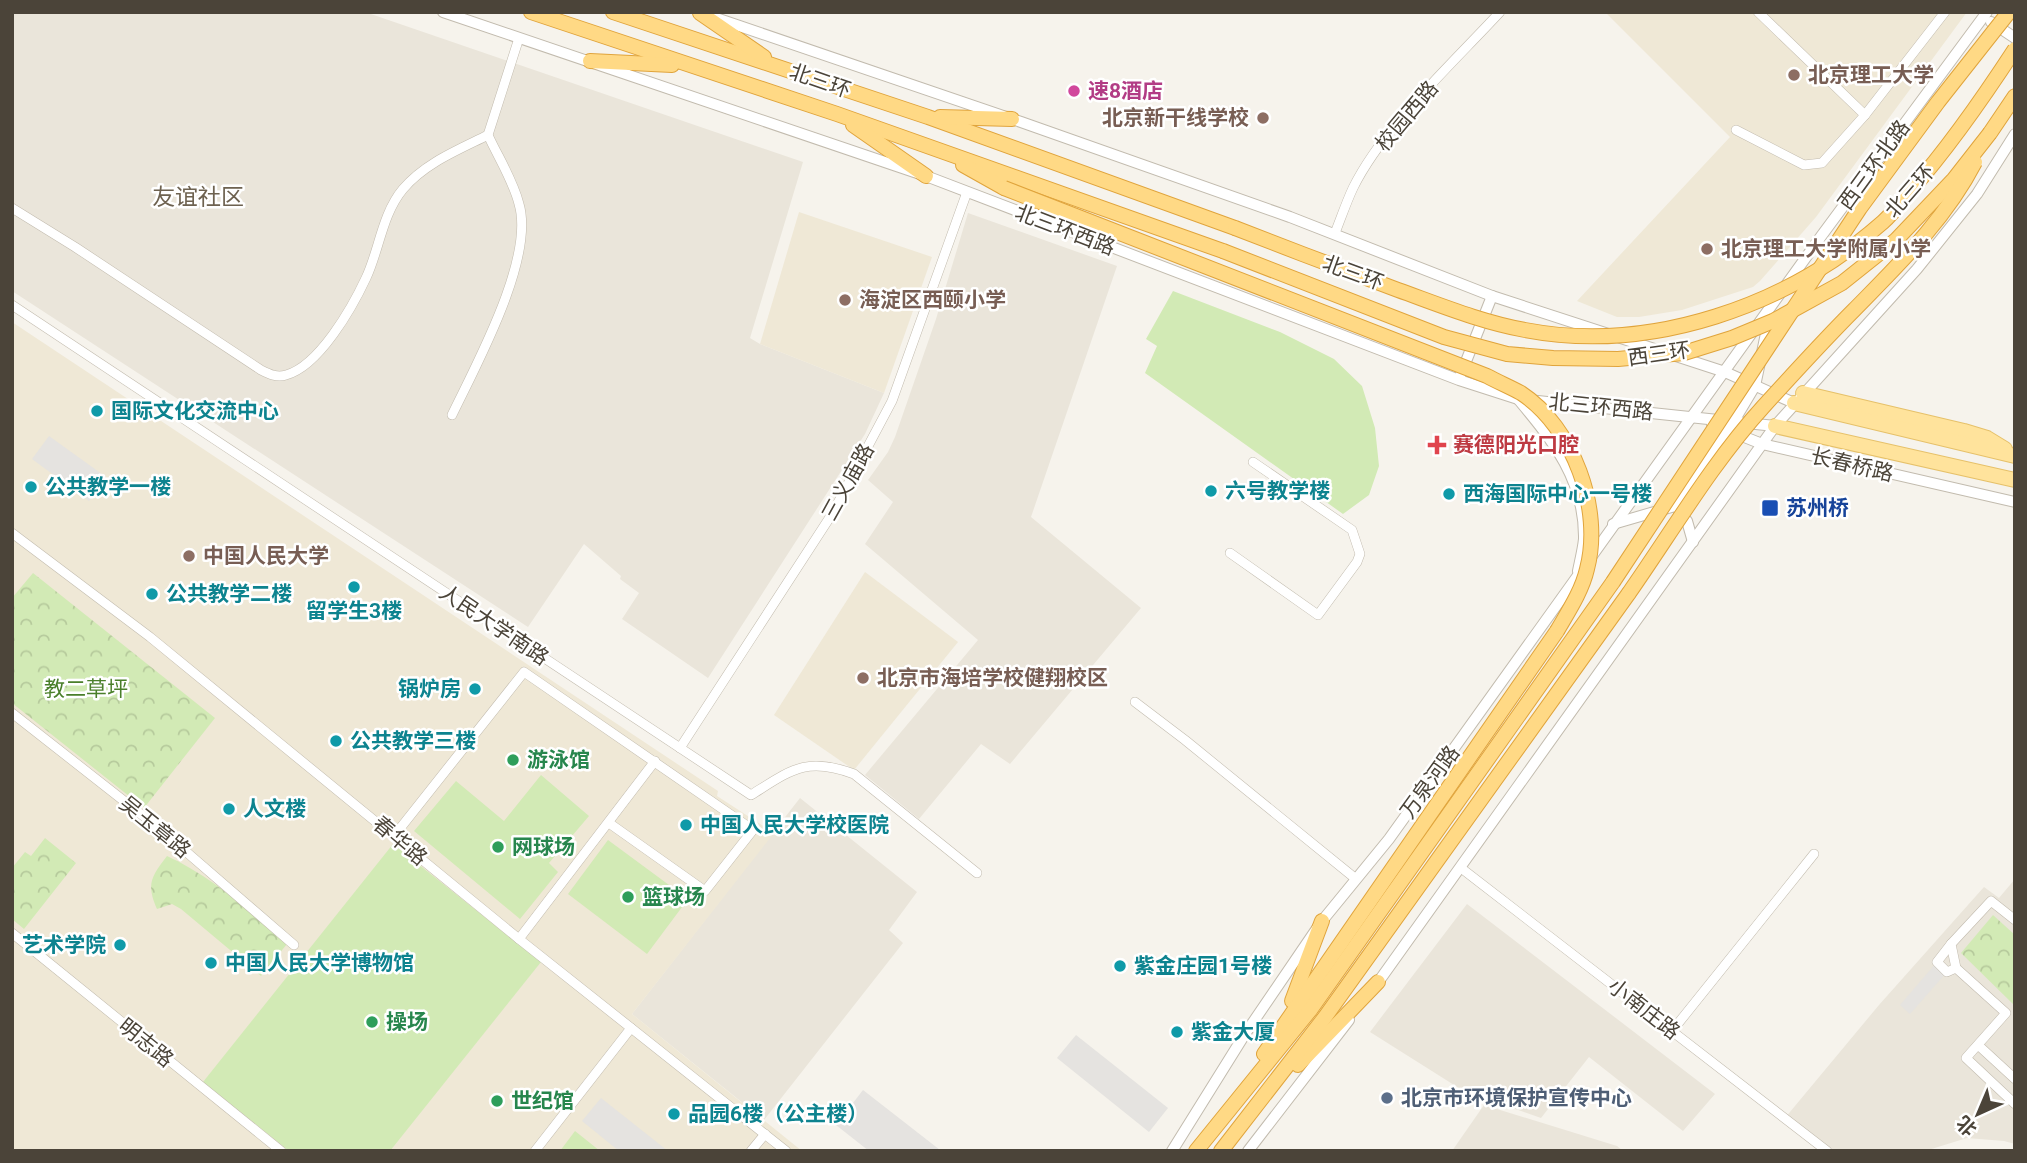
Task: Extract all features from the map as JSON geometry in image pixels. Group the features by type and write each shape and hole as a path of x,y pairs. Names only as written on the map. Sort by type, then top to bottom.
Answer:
{"highway":[{"name":"北三环","path":"531,12 921,143 1223,251"},
{"name":"北三环","path":"613,12 928,117 1235,228 1459,313 1525,330 1598,337 1676,328 1749,306 1827,265 1884,221 1929,170 2015,49"},
{"name":"万泉河路","path":"1196,1151 1311,1009 1613,582 1860,208 2009,12"},
{"path":"699,13 776,66"},
{"path":"590,61 691,66"},
{"name":"西三环","path":"1223,251 1444,337 1507,354 1618,359 1684,353 1732,338 1773,321 1842,283 1896,240 1954,179 2015,96"},
{"path":"837,114 926,176"},
{"path":"928,117 1012,119"},
{"path":"1221,1151 1325,1017 1724,457 1760,410 1928,234 1964,184 1990,133"},
{"path":"921,143 1004,188 1487,376 1522,394 1546,418 1567,446 1583,478 1591,510 1591,541 1587,569 1575,600 1557,631 1283,1024 1229,1108"},
{"path":"1283,1024 1322,920"},
{"path":"1251,1113 1378,982"}],"main road":[{"path":"1799,398 2015,455"},
{"name":"长春桥路","path":"1775,426 2015,480"}],"street":[{"name":"北三环西路","path":"443,12 926,176 1459,380 1518,398 1693,416 1731,426 1775,426"},
{"name":"校园西路","path":"1335,233 1353,188 1369,161 1401,119 1500,12"},
{"path":"1758,12 1864,115"},
{"path":"1736,130 1804,165 1819,165 1864,115 1945,12"},
{"path":"699,13 1012,119 1335,233 1492,296 1799,398"},
{"path":"1985,15 2015,38"},
{"name":"西三环北路","path":"1725,372 1829,225 1985,15"},
{"path":"452,415 497,323 515,268 522,234 520,205 488,135 519,38"},
{"path":"1248,1151 1378,982 1461,868 1775,426 1917,269 1978,194 2015,134"},
{"path":"12,208 261,370 271,375 285,376 304,367 325,345 354,301 368,275 371,260 403,189 439,159 488,135"},
{"name":"三义庙路","path":"680,748 832,514 892,401 967,192"},
{"path":"1459,380 1492,296"},
{"name":"人民大学南路","path":"12,305 751,795 795,768 832,766 854,774 977,873"},
{"path":"1613,524 1675,506 1731,426 1756,383 1770,309"},
{"path":"1658,350 1707,349 1735,339 1763,319"},
{"name":"万泉河路","path":"1172,1151 1245,1034 1322,920 1420,797 1613,524 1725,372"},
{"path":"1518,398 1567,465 1580,503 1584,540 1577,577"},
{"name":"长春桥路","path":"1731,426 1762,444 2015,502"},
{"path":"1230,553 1318,615 1360,554 1352,530 1253,461"},
{"path":"1675,506 1686,521 1693,542"},
{"name":"春华路","path":"12,533 150,638 519,939 786,1151"},
{"path":"394,836 524,672 753,830 705,891 609,823"},
{"path":"1135,702 1356,879"},
{"name":"吴玉章路","path":"12,713 161,830 294,945"},
{"path":"519,939 655,761"},
{"path":"1672,1031 1814,854"},
{"name":"小南庄路","path":"1461,868 1827,1151"},
{"path":"1956,968 1947,972 1937,962 1991,901 2015,920"},
{"name":"明志路","path":"12,933 281,1151"},
{"path":"1951,944 1956,968 2006,1013 1966,1058 2015,1104"},
{"path":"535,1151 631,1028"},
{"path":"1978,1045 2015,1079"},
{"path":"751,1151 765,1134"}],"shaded area":[{"path":"12,12 365,12 803,162 750,338 884,393 865,434 708,678 622,619 639,593 620,579 621,576 584,544 528,627 12,291"},
{"name":"北京理工大学","path":"1605,12 1967,12 1816,217 1760,281 1753,287 1682,310 1639,317 1617,317 1577,301 1730,137"},
{"name":"海淀区西颐小学","path":"799,212 932,257 884,393 760,344"},
{"path":"968,213 1117,266 1031,517 1141,608 1010,764 981,744 919,819 865,775 978,640 865,544 893,502 868,480 895,437 936,319"},
{"name":"中国人民大学","path":"12,322 718,791 717,796 774,833 632,1014 802,1151 12,1151"},
{"path":"49,436 106,477 89,501 32,459"},
{"name":"北京市海培学校健翔校区","path":"865,572 958,642 854,770 774,715"},
{"path":"800,798 917,892 889,930 903,943 764,1120 632,1014"},
{"path":"2015,879 2015,1144 1967,1138 1925,1151 1827,1151 1785,1118 1879,1005 1984,887 1999,898"},
{"path":"1467,904 1715,1094 1683,1131 1589,1057 1541,1118 1462,1090 1370,1032"},
{"path":"1937,962 1947,972 1910,1014 1900,1005"},
{"path":"1076,1035 1168,1108 1149,1132 1057,1058"},
{"path":"863,1090 940,1150 869,1151 836,1125"},
{"path":"601,1098 668,1151 619,1151 582,1121"},
{"path":"1484,1105 1617,1146 1623,1151 1452,1151"}],"green space":[{"path":"1173,291 1280,332 1334,359 1362,386 1375,428 1379,466 1369,495 1343,514 1145,373 1157,346 1146,339"},
{"name":"教二草坪","path":"33,573 215,718 144,808 12,703 12,598"},
{"name":"网球场","path":"541,775 589,816 549,863 558,872 520,919 414,831 456,781 504,821"},
{"path":"45,838 76,863 24,929 12,919 12,868 25,852 31,856"},
{"name":"篮球场","path":"608,840 688,899 647,954 568,894"},
{"name":"操场","path":"393,844 541,962 390,1151 289,1151 203,1082"},
{"path":"167,856 215,884 287,944 261,976 181,909 172,904 157,909 152,893 152,881"},
{"path":"1993,915 2015,935 2015,1006 1961,953"},
{"path":"575,1131 600,1151 560,1151"}],"place":[{"name":"北京理工大学","path":"1794,75"},
{"name":"速8酒店","path":"1074,91"},
{"name":"北京新干线学校","path":"1263,118"},
{"name":"北京理工大学附属小学","path":"1707,249"},
{"name":"海淀区西颐小学","path":"845,300"},
{"name":"国际文化交流中心","path":"97,411"},
{"name":"赛德阳光口腔","path":"1437,445"},
{"name":"公共教学一楼","path":"31,487"},
{"name":"六号教学楼","path":"1211,491"},
{"name":"西海国际中心一号楼","path":"1449,494"},
{"name":"苏州桥","path":"1770,508"},
{"name":"中国人民大学","path":"189,556"},
{"name":"留学生3楼","path":"354,587"},
{"name":"公共教学二楼","path":"152,594"},
{"name":"北京市海培学校健翔校区","path":"863,678"},
{"name":"锅炉房","path":"475,689"},
{"name":"公共教学三楼","path":"336,741"},
{"name":"游泳馆","path":"513,760"},
{"name":"人文楼","path":"229,809"},
{"name":"中国人民大学校医院","path":"686,825"},
{"name":"网球场","path":"498,847"},
{"name":"篮球场","path":"628,897"},
{"name":"艺术学院","path":"120,945"},
{"name":"中国人民大学博物馆","path":"211,963"},
{"name":"紫金庄园1号楼","path":"1120,966"},
{"name":"操场","path":"372,1022"},
{"name":"紫金大厦","path":"1177,1032"},
{"name":"北京市环境保护宣传中心","path":"1387,1098"},
{"name":"世纪馆","path":"497,1101"},
{"name":"品园6楼（公主楼）","path":"674,1114"}],"district":[{"name":"友谊社区","path":"198,197"}]}
